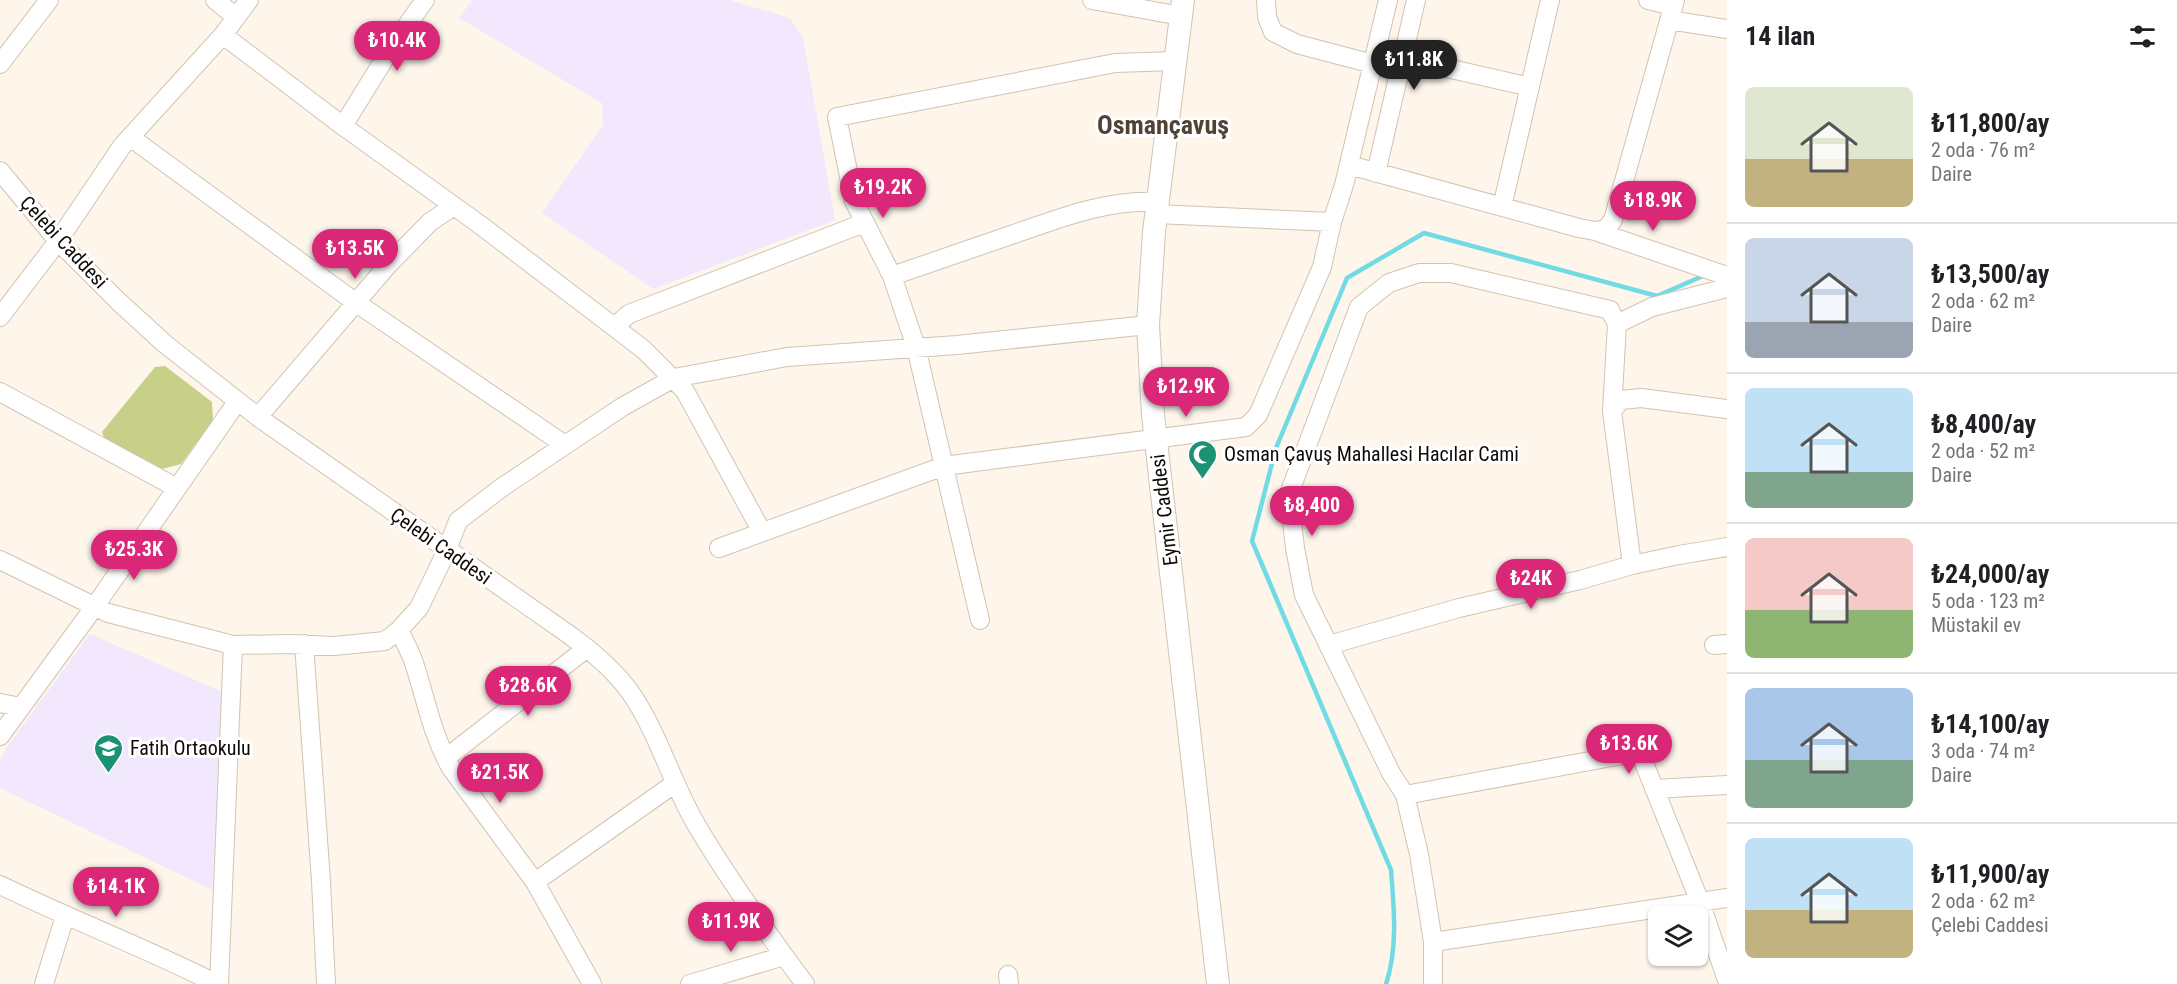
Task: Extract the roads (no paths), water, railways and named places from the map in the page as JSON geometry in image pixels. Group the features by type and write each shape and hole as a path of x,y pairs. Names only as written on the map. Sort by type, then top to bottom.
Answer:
{"main road":[{"name":"Eymir Caddesi","path":"1182,8 1157,208 1148,325 1156,440 1218,984"}],"street":[{"path":"0,64 49,0"},
{"path":"216,0 236,17"},
{"path":"0,317 58,241 129,137 223,35 249,0"},
{"path":"343,126 395,42 425,0"},
{"path":"1092,0 1182,8"},
{"path":"1266,0 1266,17 1273,32 1297,44 1373,64"},
{"path":"718,548 944,466 1246,427 1258,415 1322,267 1388,0"},
{"path":"1376,173 1416,0"},
{"path":"1502,207 1550,0"},
{"path":"1648,0 1727,29"},
{"path":"1595,231 1606,229 1613,220 1673,9"},
{"path":"223,35 643,349 685,391 762,532"},
{"path":"1403,58 1530,87"},
{"path":"980,620 916,347 892,276 854,201 837,117 1115,63 1175,61"},
{"path":"129,137 355,302 565,445"},
{"path":"1349,165 1595,231 1699,266 1725,279"},
{"name":"Çelebi Caddesi","path":"0,171 58,241 165,344 237,402 606,663 629,690 643,712 674,784 697,826 805,984"},
{"path":"892,276 1072,214 1143,201 1157,208 1332,222"},
{"path":"258,417 388,265 430,222 454,206"},
{"path":"614,327 629,314 864,223"},
{"path":"1433,984 1433,942 1419,854 1406,795 1391,773 1304,595 1295,548 1289,494 1359,307 1389,283 1419,273 1451,273 1610,310 1617,324 1612,411 1632,565"},
{"path":"1617,324 1652,307 1725,279"},
{"path":"0,560 108,613 233,645 334,646 385,641 399,630 419,608 447,550 458,521 501,488 622,407 674,378 787,357 957,345 1148,325"},
{"path":"0,392 177,488"},
{"path":"1612,411 1621,400 1641,398 1727,409"},
{"path":"0,736 95,606 237,402"},
{"path":"1329,645 1459,608 1580,580 1632,565 1727,547"},
{"path":"399,630 413,660 435,737 446,758 535,882 592,984"},
{"path":"304,644 326,984"},
{"path":"0,885 218,984 233,645"},
{"path":"446,758 587,648"},
{"path":"0,703 21,707"},
{"path":"1406,795 1633,753 1642,758 1700,902 1727,980"},
{"path":"535,882 674,784"},
{"path":"1654,789 1727,785"},
{"path":"1433,942 1727,898"},
{"path":"44,984 65,916"},
{"path":"690,984 784,956"}],"waterway":[{"path":"1386,984 1394,942 1391,870 1252,541 1276,448 1347,278 1424,233 1657,296 1705,275"}],"place":[{"name":"Osman Çavuş Mahallesi Hacılar Cami","path":"1203,480"},
{"name":"Fatih Ortaokulu","path":"109,774"}],"district":[{"name":"Osmançavuş","path":"1163,125"}]}
